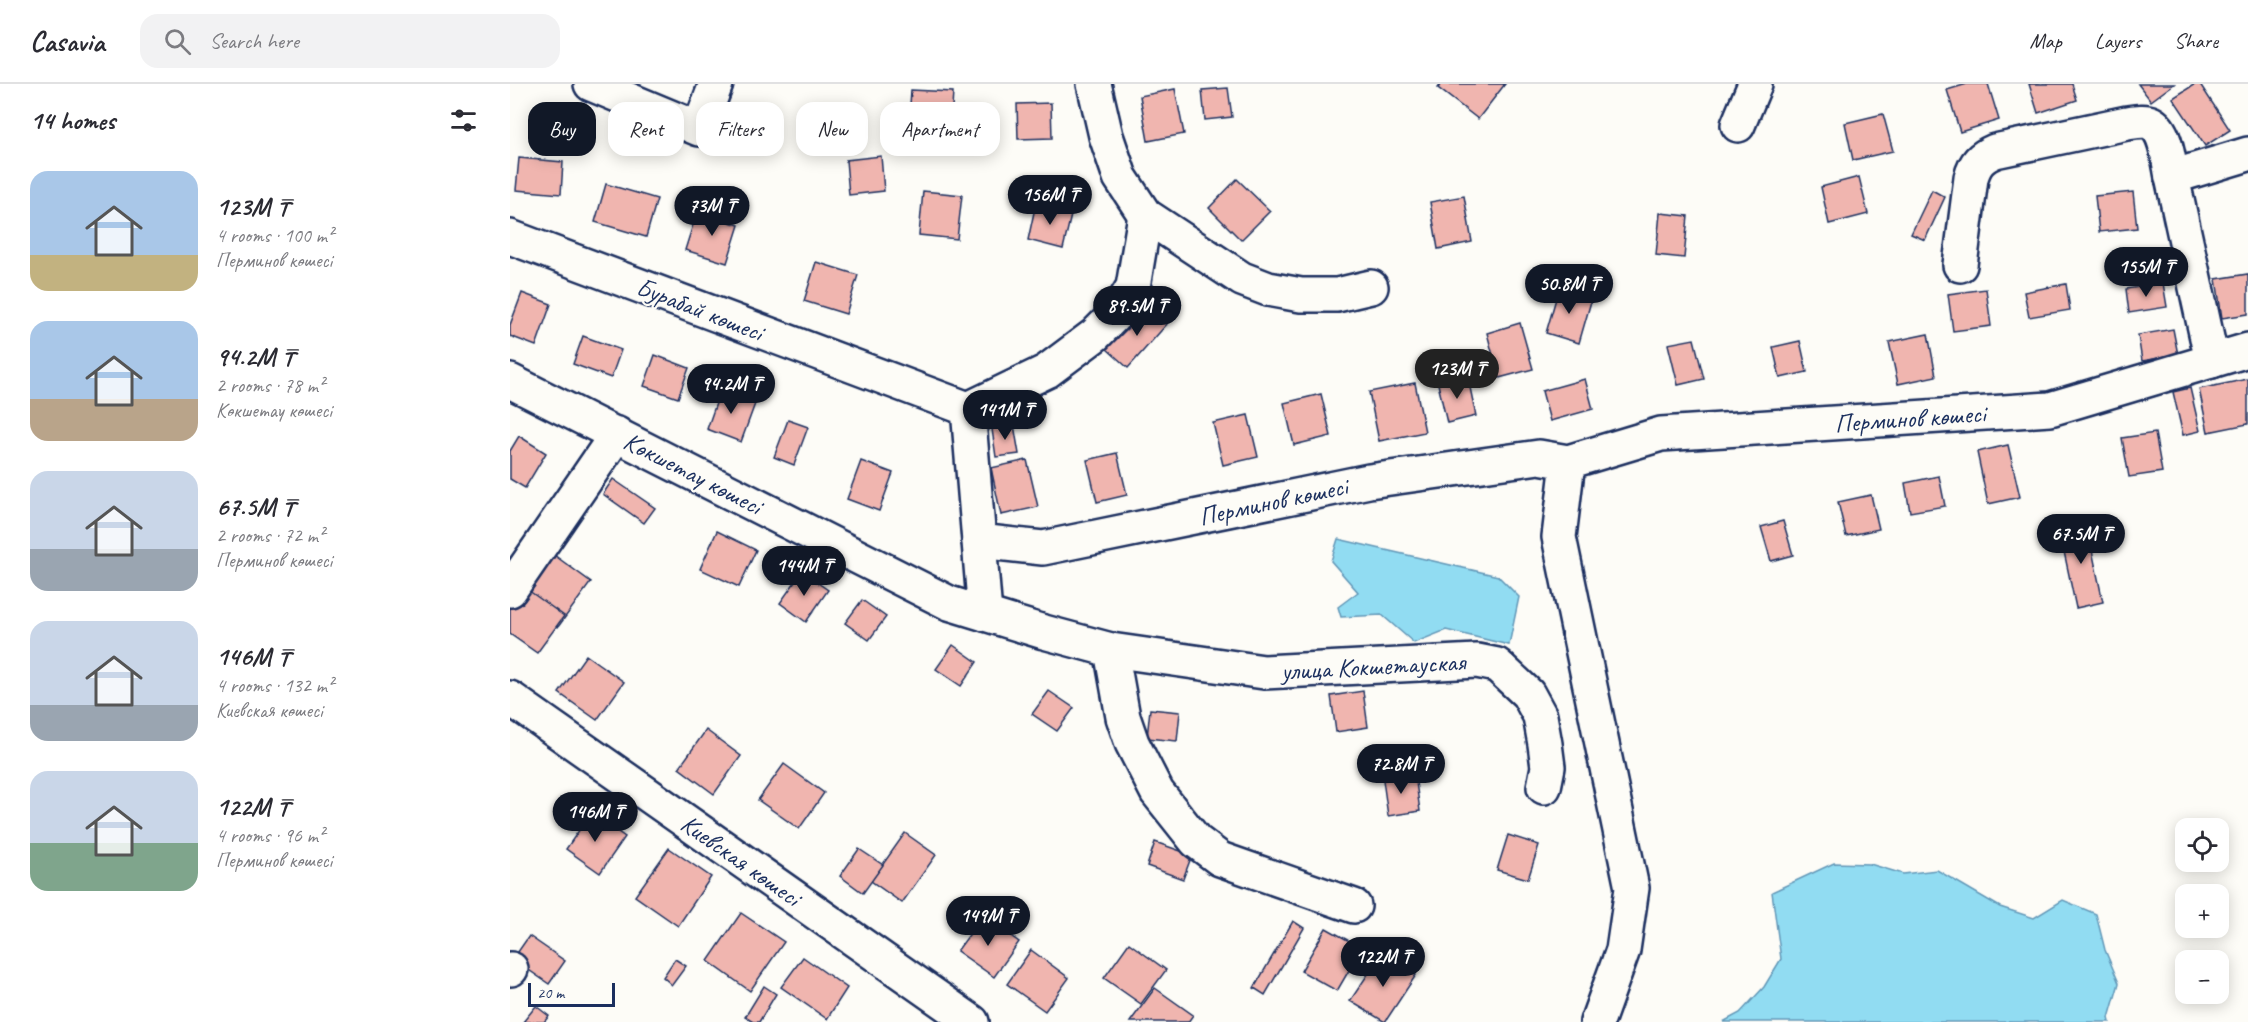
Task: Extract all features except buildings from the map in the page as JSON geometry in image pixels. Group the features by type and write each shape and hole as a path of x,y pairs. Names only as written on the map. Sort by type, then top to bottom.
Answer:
{"street":[{"path":"591,84 699,129 716,84"},
{"path":"1094,84 1106,136 1120,177 1145,215 1242,279 1268,289 1301,295 1337,295 1371,288"},
{"path":"1738,125 1755,84"},
{"path":"1960,265 1971,178 1975,164 1984,156 1995,151 2127,123 2138,121 2152,123 2160,132 2163,140 2212,361"},
{"path":"2172,177 2248,154"},
{"path":"985,614 968,409 1047,371 1095,335 1118,312 1133,287 1145,215"},
{"name":"Бурабай көшесі","path":"510,237 968,409"},
{"name":"Перминов көшесі","path":"979,541 1043,548 1370,481 1539,457 1568,462 1661,434 2050,409 2248,350"},
{"name":"Көкшетау көшесі","path":"510,381 949,603 1111,650"},
{"path":"510,590 617,434"},
{"path":"1568,462 1559,537 1632,888 1623,950 1597,1022"},
{"path":"1111,650 1123,717 1132,744 1156,792 1196,841 1220,859 1354,906"},
{"name":"улица Кокшетауская","path":"1111,650 1264,672 1478,661 1497,665 1528,694 1540,716 1548,768 1544,787"},
{"name":"Киевская көшесі","path":"510,698 937,1012 972,1022"}],"water":[{"path":"1338,539 1498,576 1519,597 1509,645 1446,630 1414,643 1382,615 1341,617 1338,607 1358,592 1331,561"},
{"path":"1834,863 1870,864 1903,874 1937,870 2000,907 2034,918 2063,900 2096,914 2105,950 2119,983 2109,1018 2110,1022 1723,1022 1740,1013 1764,987 1781,959 1772,892"}]}
